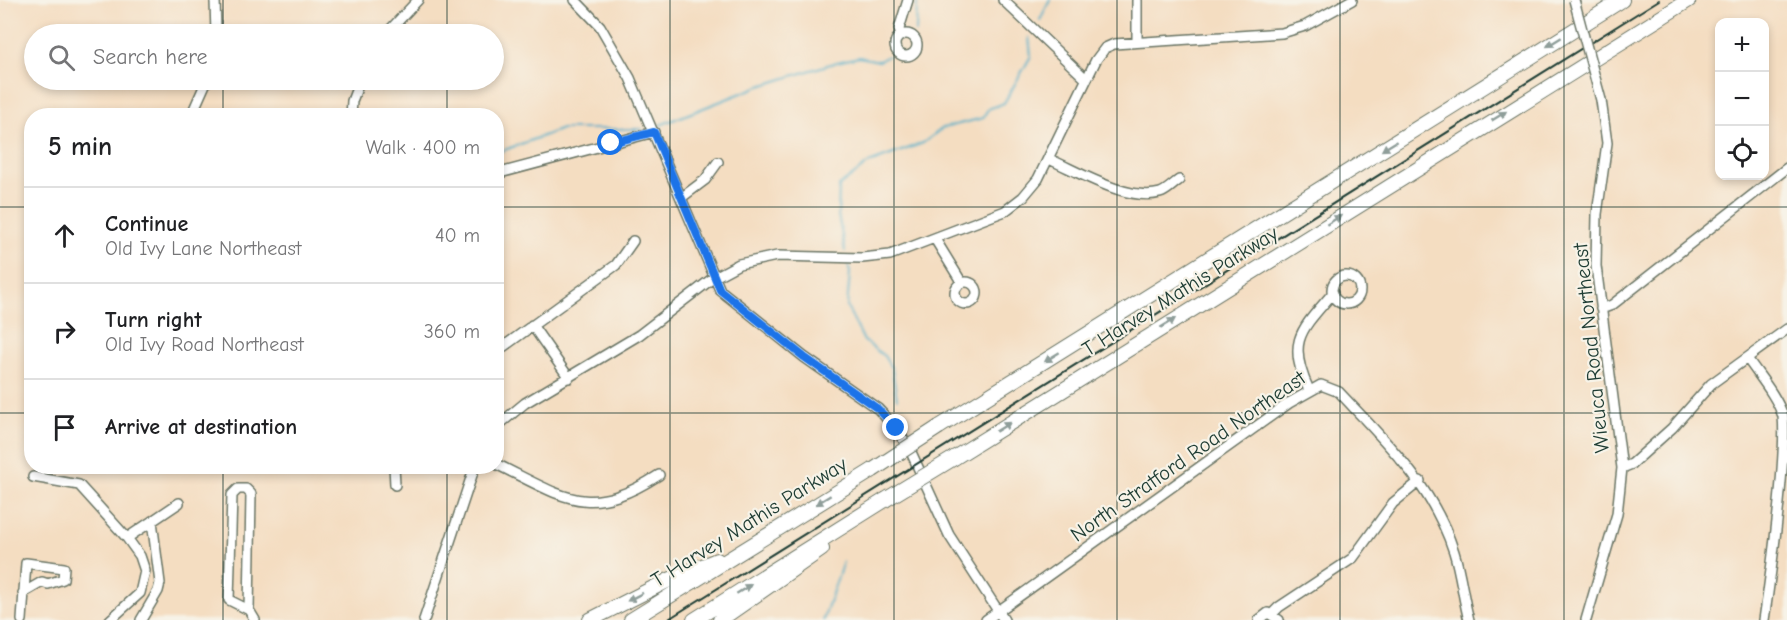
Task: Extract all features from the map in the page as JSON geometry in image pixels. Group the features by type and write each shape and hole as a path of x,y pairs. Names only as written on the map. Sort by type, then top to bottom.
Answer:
{"highway":[{"name":"T Harvey Mathis Parkway","path":"631,620 1622,0"},
{"name":"T Harvey Mathis Parkway","path":"694,620 1689,0"},
{"path":"720,620 802,564 885,500"},
{"path":"590,620 669,580 747,548"}],"street":[{"path":"215,0 216,24"},
{"path":"395,24 418,0"},
{"path":"575,0 609,39 630,78 714,279 728,298 868,402 896,428 911,452 949,535 1004,620"},
{"path":"901,36 899,28 908,0"},
{"path":"1003,0 1086,79"},
{"path":"1137,0 1137,42"},
{"path":"504,420 519,407 639,335 714,279 739,264 766,257 876,257 935,239 993,216 1014,205 1031,189 1049,159 1086,79 1105,48 1120,43 1282,33 1305,26 1352,0"},
{"name":"Wieuca Road Northeast","path":"1574,0 1601,100 1607,139 1595,238 1601,309 1622,468 1617,514 1586,620"},
{"path":"195,108 203,90"},
{"path":"352,108 356,90"},
{"path":"504,172 654,132"},
{"path":"1049,159 1126,192 1148,195 1163,192 1179,180"},
{"path":"681,198 705,180 718,162"},
{"path":"1601,309 1612,305 1787,168"},
{"path":"935,239 962,283"},
{"path":"504,346 615,265 633,241"},
{"path":"1309,390 1298,366 1297,347 1304,327 1333,292"},
{"path":"532,326 569,378"},
{"path":"1622,468 1632,464 1672,428 1711,384 1787,330"},
{"path":"1747,358 1777,403 1784,420 1783,508 1764,620"},
{"name":"North Stratford Road Northeast","path":"986,620 1309,390 1322,385 1339,392 1420,481 1455,553 1469,620"},
{"path":"504,468 564,497 584,502 618,497 659,475"},
{"path":"394,474 395,485"},
{"path":"424,620 472,474"},
{"path":"33,477 79,485 127,538 140,556 145,574 140,593 110,620"},
{"path":"1259,620 1264,614 1276,617 1279,607 1349,562 1366,543 1393,503 1420,481"},
{"path":"249,610 229,600 232,495 238,489 246,489 251,494 249,610 255,620"},
{"path":"127,538 179,503"},
{"path":"141,620 158,591 153,521"},
{"path":"21,620 23,593 26,563 64,568 63,579 48,584 42,582 23,593"},
{"path":"42,582 45,565"},
{"path":"145,574 158,571"}],"waterway":[{"path":"1040,20 1050,0"},
{"path":"916,32 917,3"},
{"path":"845,251 838,215 839,186 869,163 923,143 943,128 983,118 988,109 1004,103 1031,56 1029,37"},
{"path":"660,125 757,87 837,62 859,57 879,61 888,56"},
{"path":"504,150 562,129 642,129"},
{"path":"848,263 850,273 847,307 864,341 884,356 892,369 897,399"},
{"path":"823,620 843,562"}],"railway":[{"path":"667,620 1659,0"}],"route":[{"path":"611,143 654,132 720,290 804,357 878,409 896,428"}]}
